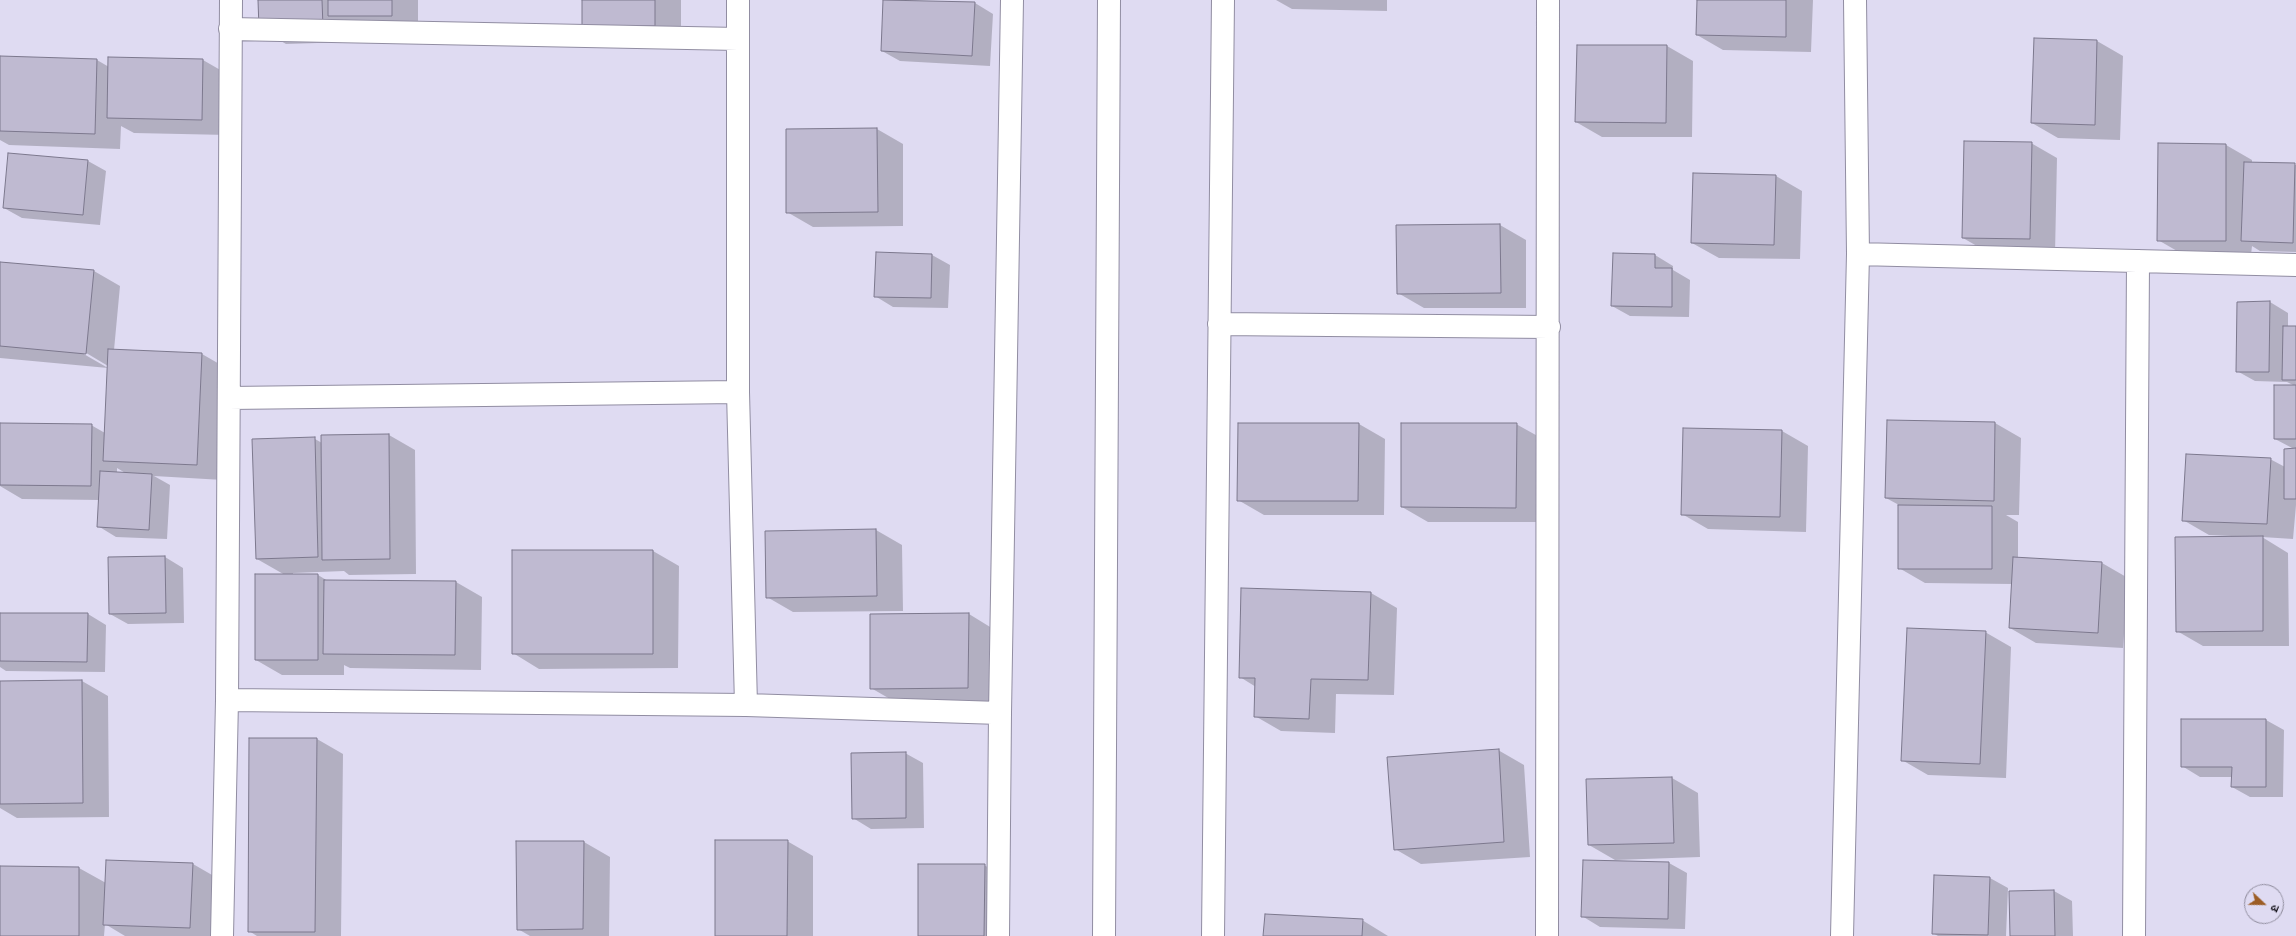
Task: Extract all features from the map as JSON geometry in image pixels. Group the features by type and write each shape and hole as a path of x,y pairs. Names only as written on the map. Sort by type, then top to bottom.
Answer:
{"street":[{"path":"222,936 227,700 230,0"},
{"path":"738,0 738,392 746,705"},
{"path":"998,936 1000,713 1012,0"},
{"path":"1104,936 1109,0"},
{"path":"1213,936 1223,0"},
{"path":"1547,936 1549,327 1548,0"},
{"path":"1842,936 1858,254 1855,0"},
{"path":"230,29 738,39"},
{"path":"1858,254 2296,265"},
{"path":"2134,936 2138,261"},
{"path":"1219,324 1549,327"},
{"path":"229,398 738,392"},
{"path":"227,700 746,705 1000,713"}],"building":[{"path":"258,0 322,0 323,27 259,29"},
{"path":"328,0 392,0 392,16 328,16"},
{"path":"582,0 655,0 655,26 582,26"},
{"path":"883,0 975,2 972,56 881,51"},
{"path":"1697,0 1786,0 1786,37 1696,35"},
{"path":"2034,38 2097,40 2095,125 2031,123"},
{"path":"1577,45 1667,45 1666,123 1575,122"},
{"path":"0,56 97,59 95,134 0,131"},
{"path":"108,57 203,59 202,120 107,118"},
{"path":"877,128 878,212 786,213 786,129"},
{"path":"1964,141 2032,142 2030,239 1962,238"},
{"path":"2158,143 2226,144 2226,241 2157,241"},
{"path":"8,153 88,160 83,215 3,208"},
{"path":"2244,162 2295,163 2293,243 2241,241"},
{"path":"1693,173 1776,175 1774,245 1691,243"},
{"path":"1500,224 1501,293 1397,294 1396,225"},
{"path":"876,252 932,254 931,298 874,297"},
{"path":"1613,253 1655,254 1655,268 1672,268 1672,307 1611,306"},
{"path":"0,262 94,270 86,354 0,346"},
{"path":"2270,301 2269,372 2236,372 2237,302"},
{"path":"2283,326 2296,326 2296,380 2282,380"},
{"path":"108,349 202,353 197,465 103,461"},
{"path":"2274,385 2296,385 2296,439 2274,439"},
{"path":"1887,420 1995,422 1994,501 1885,498"},
{"path":"0,423 92,424 91,486 0,485"},
{"path":"1238,423 1359,423 1358,501 1237,501"},
{"path":"1401,423 1517,423 1516,508 1401,507"},
{"path":"1683,428 1782,430 1780,517 1681,515"},
{"path":"389,434 390,559 322,560 321,435"},
{"path":"315,437 318,557 256,559 252,439"},
{"path":"2296,448 2296,499 2284,499 2284,449"},
{"path":"2186,454 2271,458 2267,524 2182,521"},
{"path":"100,471 152,474 149,530 97,527"},
{"path":"1898,505 1992,506 1992,569 1898,569"},
{"path":"876,529 877,596 766,598 765,531"},
{"path":"2263,536 2263,631 2176,632 2175,537"},
{"path":"512,550 653,550 653,654 512,654"},
{"path":"165,556 166,613 109,614 108,557"},
{"path":"2013,557 2102,562 2098,633 2009,628"},
{"path":"255,574 318,574 318,660 255,660"},
{"path":"324,580 456,581 455,655 323,654"},
{"path":"1241,588 1371,592 1368,680 1311,679 1309,719 1254,717 1255,678 1239,678"},
{"path":"0,613 88,613 87,662 0,661"},
{"path":"969,613 968,688 870,689 870,614"},
{"path":"1907,628 1986,631 1980,764 1901,761"},
{"path":"82,680 83,803 0,804 0,681"},
{"path":"2181,719 2266,719 2266,787 2231,787 2232,767 2181,767"},
{"path":"249,738 317,738 315,932 248,932"},
{"path":"1499,749 1504,842 1394,850 1387,757"},
{"path":"906,752 906,818 852,819 851,753"},
{"path":"1672,777 1674,843 1588,845 1586,779"},
{"path":"715,840 788,840 787,936 715,936"},
{"path":"516,841 584,841 583,929 517,930"},
{"path":"106,860 193,863 190,928 103,925"},
{"path":"1583,860 1669,862 1668,919 1581,917"},
{"path":"918,864 985,864 984,936 918,936"},
{"path":"0,866 79,867 79,936 0,936"},
{"path":"1934,875 1990,877 1988,935 1932,934"},
{"path":"2054,890 2055,936 2010,936 2009,891"},
{"path":"1265,914 1363,919 1362,936 1263,936"}]}
